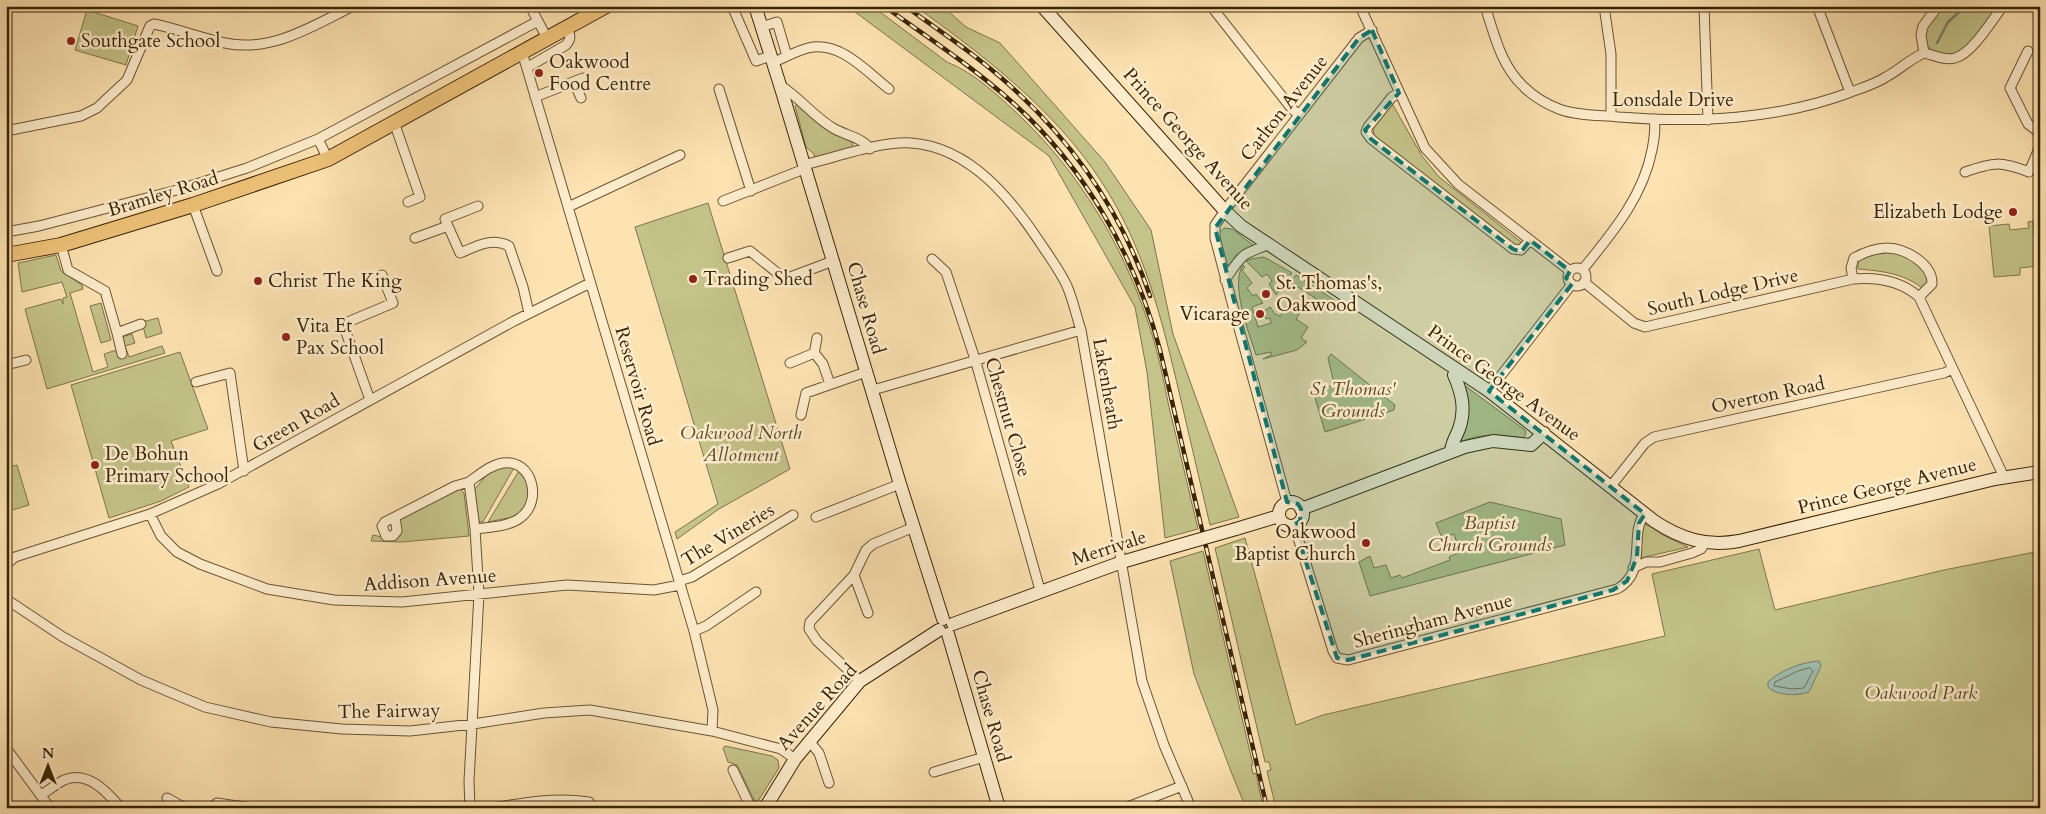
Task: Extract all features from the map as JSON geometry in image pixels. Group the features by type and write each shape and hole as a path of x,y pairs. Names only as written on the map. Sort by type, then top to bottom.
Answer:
{"main road":[{"name":"Bramley Road","path":"6,255 61,245 188,206 328,159 606,6"}],"street":[{"path":"6,131 80,116 97,108 127,80 145,34 150,26 154,24 224,43 253,45 283,39 353,6"},
{"path":"530,6 547,38"},
{"path":"732,6 756,61 771,60 816,47 835,50 845,54 890,89"},
{"name":"Chase Road","path":"755,6 900,484 946,627 998,808"},
{"name":"Prince George Avenue","path":"1042,6 1225,210 1242,226 1489,391 1645,514 1667,529 1692,540 1722,544 2004,477 2040,472"},
{"path":"1211,6 1292,109 1300,114"},
{"path":"1360,6 1425,148 1458,184 1570,271"},
{"name":"Lonsdale Drive","path":"1485,6 1499,48 1509,70 1523,87 1536,97 1560,110 1574,113 1654,120 1708,120 1773,112 1813,104 1850,92 1884,78 1924,53"},
{"path":"1604,6 1612,54 1611,116"},
{"path":"1704,6 1708,120"},
{"path":"1817,6 1850,92"},
{"path":"1938,6 1923,26 1921,36 1924,53 1949,59 1961,56 1968,51 2003,6"},
{"name":"Bramley Road","path":"6,232 39,226 177,190 247,168 318,139 538,21"},
{"path":"761,27 777,22 787,56"},
{"path":"528,67 566,45 571,36 568,27"},
{"name":"Carlton Avenue","path":"1225,210 1359,38 1372,30"},
{"path":"2028,51 2010,88 2028,124 2040,134"},
{"name":"Reservoir Road","path":"522,52 694,631 712,710 712,732"},
{"path":"535,98 579,80 581,98"},
{"path":"780,85 795,95 822,121 862,141 870,149"},
{"path":"719,89 751,191"},
{"path":"1399,93 1392,98 1368,127 1366,132 1371,139 1513,249 1521,250 1530,240"},
{"path":"1583,269 1627,212 1648,170 1656,129 1654,120"},
{"path":"394,122 420,197 408,202"},
{"path":"318,139 328,159"},
{"name":"Lakenheath","path":"723,201 751,191 804,167 870,149 893,144 910,143 942,149 959,158 983,175 1011,203 1028,224 1066,285 1081,330 1142,681 1164,745 1191,808"},
{"path":"1965,172 1995,162 2029,172 2040,146"},
{"path":"568,207 680,155"},
{"path":"177,190 188,206 217,271"},
{"path":"478,206 445,219 460,253 490,241 500,241 509,246 523,287 529,312"},
{"path":"1225,210 1215,225 1225,280 1288,502"},
{"path":"415,238 448,226"},
{"path":"1225,280 1240,257 1247,252 1270,244"},
{"path":"61,245 68,270 105,291 122,354"},
{"path":"1852,280 1851,268 1854,258 1874,249 1897,249 1918,260 1930,272 1932,284 1919,297 2004,477"},
{"path":"728,258 750,251 785,279 833,261"},
{"name":"Chestnut Close","path":"932,259 946,272 975,359 1040,590"},
{"path":"1576,268 1583,269 1586,276 1584,282 1578,286 1572,284 1568,278 1570,271 1576,268"},
{"path":"370,400 343,324 393,303 382,275"},
{"name":"South Lodge Drive","path":"1584,282 1634,323 1645,328 1867,278 1885,280 1912,290 1919,297"},
{"name":"Green Road","path":"6,564 15,558 150,514 244,471 529,312 590,283"},
{"path":"1489,391 1572,284"},
{"path":"117,333 141,324"},
{"path":"873,390 975,359 1081,330"},
{"path":"814,354 817,338"},
{"path":"814,354 823,364 830,384"},
{"path":"790,363 814,354"},
{"path":"6,365 26,360"},
{"name":"Overton Road","path":"1611,486 1645,443 1654,437 1944,373 1953,369"},
{"path":"1451,451 1464,408 1454,375 1457,370"},
{"path":"801,415 804,394 866,372"},
{"path":"196,382 230,374 244,471"},
{"path":"1302,509 1451,451 1482,442 1531,445 1544,433"},
{"path":"395,517 455,486 469,482 491,467 512,463 526,472 533,485 532,500 530,507 519,520 507,524 475,529"},
{"path":"469,482 475,529 479,594 469,781 470,808"},
{"path":"816,517 900,484"},
{"path":"1288,502 1296,503 1302,509 1301,519 1294,525 1285,524 1279,516 1280,508 1288,502"},
{"name":"Addison Avenue","path":"150,514 161,536 177,552 200,564 266,589 334,600 392,602 567,585 654,590 680,583"},
{"name":"Sheringham Avenue","path":"1294,525 1333,651 1337,658 1343,659 1472,628 1613,590 1624,584 1634,568 1638,549 1638,523 1645,514"},
{"name":"The Vineries","path":"680,583 692,578 793,515"},
{"name":"Merrivale","path":"946,627 1040,590 1122,562 1279,516"},
{"path":"860,681 817,641 809,629 810,622 854,575 866,550 873,544 914,527"},
{"path":"1634,568 1646,562 1660,562 1692,554 1701,549 1705,543"},
{"path":"854,575 868,613"},
{"path":"694,631 706,626 756,592"},
{"name":"The Fairway","path":"6,599 63,637 141,680 205,707 271,722 342,729 410,731 544,713 590,710 712,732 781,749 794,759"},
{"name":"Avenue Road","path":"767,807 782,777 794,759 860,681 946,627"},
{"path":"810,742 819,753 829,783"},
{"path":"6,748 50,808"},
{"path":"934,772 984,757"},
{"path":"733,770 751,808"},
{"path":"41,795 66,780 82,778 101,787 121,808"},
{"path":"1126,808 1182,786"},
{"path":"167,798 185,808"},
{"path":"493,808 522,803 572,799 589,802 593,808"},
{"path":"211,808 218,802 252,808"}],"highlighted area":[{"path":"1372,30 1399,93 1365,130 1371,139 1513,249 1521,252 1530,240 1570,271 1566,278 1572,284 1489,391 1645,514 1639,523 1637,557 1627,581 1613,590 1472,628 1348,660 1337,658 1294,525 1300,521 1301,509 1298,504 1287,502 1215,228 1359,38"}],"green space":[{"path":"847,6 872,6 947,62 967,72 987,86 1043,139 1080,186 1125,264 1147,319 1160,362 1198,529 1165,538 1147,372 1135,307 1049,156"},
{"path":"915,6 921,6 926,10 949,12 966,27 1000,43 1105,162 1151,230 1173,334 1239,517 1210,525 1159,312 1141,258 1116,206 1101,181 1083,155 1040,107 992,64"},
{"path":"1943,6 1997,6 1967,45 1956,53 1946,55 1931,49 1925,41 1924,35 1928,24"},
{"path":"87,10 138,26 126,65 75,50"},
{"path":"797,105 821,126 852,142 853,148 818,157 814,156 806,147 795,106"},
{"path":"1393,105 1422,156 1439,177 1521,242 1521,245 1514,245 1374,137 1373,125 1389,106"},
{"name":"Oakwood North Allotment","path":"708,203 790,469 719,509 677,539 675,532 718,504 635,227"},
{"path":"2033,221 2037,266 2020,268 2020,275 1994,277 1989,226 2009,224 2010,230 2029,228 2028,222"},
{"path":"1224,228 1232,229 1253,245 1237,254 1230,264 1227,265 1219,233"},
{"path":"1879,251 1896,253 1910,258 1926,273 1929,282 1922,288 1899,276 1858,269 1858,260"},
{"path":"56,255 61,271 82,285 83,289 70,293 93,372 108,367 104,354 120,349 121,354 127,352 125,346 129,357 162,346 165,353 47,389 25,309 61,299 63,304 63,298 67,297 62,282 22,292 18,263"},
{"path":"1264,257 1292,273 1276,295 1269,284 1272,281 1267,274 1262,277 1246,261"},
{"path":"1243,265 1245,267 1242,270 1252,283 1247,288 1253,296 1256,294 1263,303 1252,307 1258,327 1271,323 1270,318 1266,319 1264,311 1270,307 1275,314 1280,316 1283,309 1290,304 1301,311 1296,319 1308,327 1301,338 1307,342 1297,350 1263,359 1271,355 1271,352 1256,355 1245,322 1240,296 1240,273"},
{"path":"1296,275 1334,300 1329,307 1290,282"},
{"path":"101,303 111,340 101,343 90,306"},
{"path":"158,318 162,333 146,338 142,322"},
{"path":"132,334 135,343 125,346 122,337"},
{"path":"180,352 208,429 171,441 189,487 161,501 109,518 71,385"},
{"name":"St Thomas' Grounds","path":"1331,354 1395,405 1394,410 1325,432 1313,391 1338,384 1333,379 1328,358"},
{"path":"1464,385 1525,430 1526,434 1523,438 1491,435 1459,442"},
{"path":"17,465 29,505 6,512 6,468"},
{"path":"507,466 515,466 483,522 479,522 474,490 489,472"},
{"path":"520,469 528,479 529,500 523,510 513,517 488,522"},
{"path":"453,488 460,489 464,493 469,536 402,542 371,541 373,535 391,539 399,531 399,519"},
{"name":"Baptist Church Grounds","path":"1490,502 1561,519 1565,545 1370,596 1359,562 1370,556 1374,568 1386,565 1391,578 1400,575 1402,578 1450,560 1449,557 1460,552 1454,534 1442,538 1436,523"},
{"path":"1645,525 1688,547 1641,558 1642,528"},
{"name":"Oakwood Park","path":"1245,538 1296,725 1323,715 1665,636 1652,574 1759,549 1775,610 1944,570 2040,551 2040,808 1276,808 1267,771 1271,770 1269,762 1265,762 1215,548"},
{"path":"1203,551 1253,765 1251,765 1253,774 1256,773 1263,808 1246,808 1194,674 1170,561"},
{"path":"725,746 772,756 778,760 779,768 758,801 754,800 737,765 728,762 723,748"}],"water":[{"path":"1819,661 1821,666 1809,692 1787,694 1776,692 1768,687 1768,682 1785,670"}],"waterway":[{"path":"1937,43 1948,22 1966,6"}],"railway":[{"path":"884,6 982,77 1038,127 1084,184 1104,215 1121,247 1137,281 1160,350 1267,808"},
{"path":"905,6 992,70 1019,94 1061,138 1080,162 1113,213 1127,240 1150,296"}],"place":[{"name":"Southgate School","path":"71,41"},
{"name":"Oakwood Food Centre","path":"539,73"},
{"name":"Elizabeth Lodge","path":"2013,212"},
{"name":"Trading Shed","path":"693,279"},
{"name":"Christ The King","path":"258,281"},
{"name":"St. Thomas's, Oakwood","path":"1266,294"},
{"name":"Vicarage","path":"1260,314"},
{"name":"Vita Et Pax School","path":"286,337"},
{"name":"De Bohun Primary School","path":"95,465"},
{"name":"Oakwood Baptist Church","path":"1366,543"}]}
